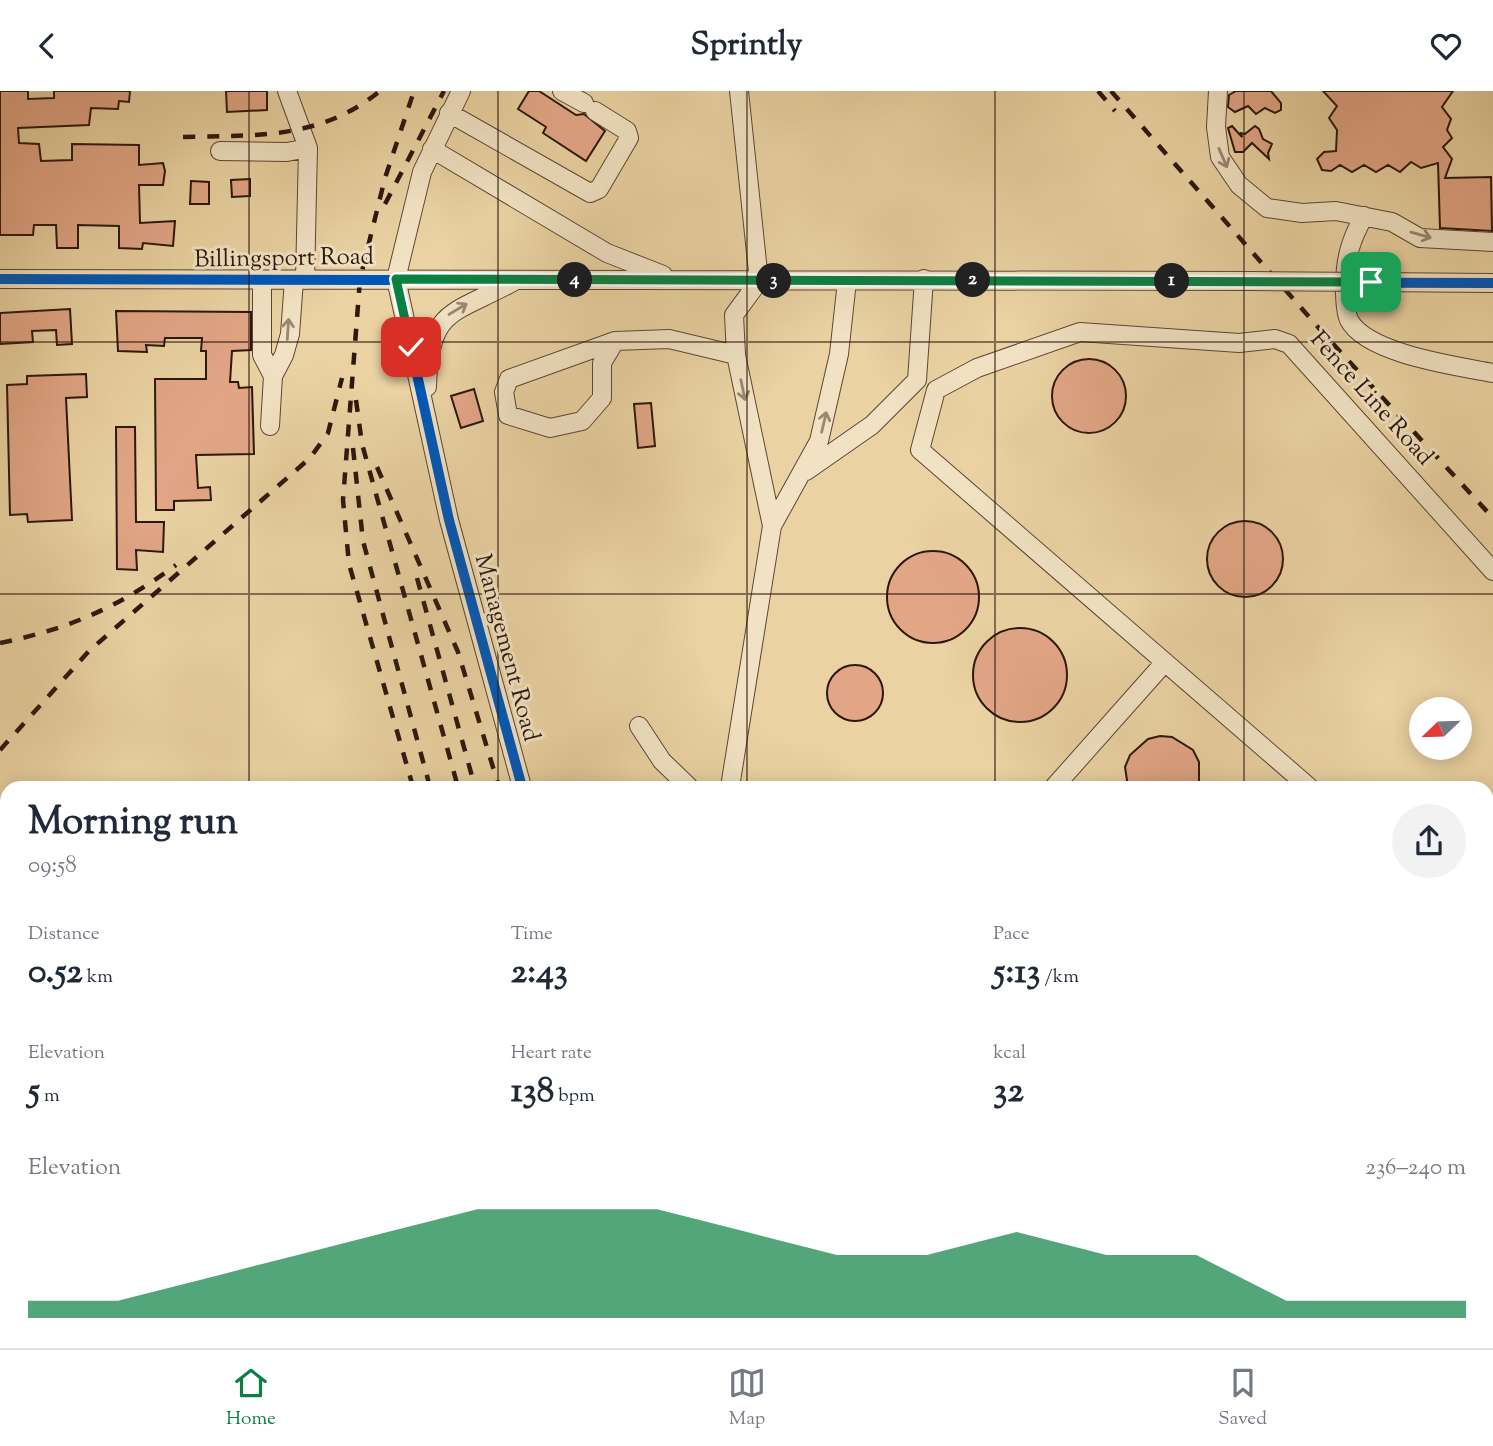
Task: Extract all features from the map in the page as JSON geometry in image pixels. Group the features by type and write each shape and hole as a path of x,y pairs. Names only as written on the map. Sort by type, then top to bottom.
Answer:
{"street":[{"path":"270,426 273,376 284,355 299,280 309,148 287,91"},
{"path":"426,415 396,279 422,172 461,91"},
{"path":"449,113 586,193 599,190 629,138 627,131 562,91"},
{"path":"739,91 759,281 734,315 736,355 772,526"},
{"path":"1218,91 1216,127 1220,157 1239,185 1267,208 1302,213 1336,211 1392,222 1420,238 1493,242"},
{"path":"220,151 287,152 309,148"},
{"path":"432,149 607,253 679,280"},
{"path":"1364,216 1350,241 1345,267 1349,319 1361,334 1385,347 1493,373"},
{"name":"Billingsport Road","path":"0,279 924,279 1493,283"},
{"path":"801,475 872,425 917,380 924,279"},
{"path":"262,280 262,355 273,376"},
{"path":"426,415 428,355 438,326 463,305 516,280"},
{"path":"731,781 772,526 819,441 839,354 847,281"},
{"name":"Fence Line Road","path":"1165,662 920,450 936,390 976,369 1080,332 1239,343 1275,339 1289,344 1493,571"},
{"path":"615,341 602,363 601,398 582,421 550,428 508,415 504,392 509,379 615,341 669,339 736,355"},
{"name":"Management Road","path":"426,415 449,520 520,781"},
{"path":"1059,781 1165,662 1302,781"},
{"path":"639,726 662,761 682,781"}],"building":[{"path":"0,91 28,91 28,99 54,98 54,91 130,91 129,102 119,101 118,109 91,108 89,125 18,128 19,143 39,144 41,161 72,160 72,144 139,145 139,165 163,163 165,171 163,185 139,185 140,223 175,221 173,246 143,243 142,249 119,248 119,226 78,225 78,248 57,248 56,225 34,225 33,235 0,235"},
{"path":"226,91 267,91 267,110 227,112"},
{"path":"529,91 539,91 576,115 584,114 605,131 586,161 543,133 546,127 518,109"},
{"path":"1236,91 1271,91 1281,103 1281,110 1275,113 1265,108 1256,114 1248,106 1235,112 1228,107 1229,95"},
{"path":"1323,91 1453,91 1442,107 1451,119 1447,130 1452,138 1443,147 1452,159 1445,178 1491,177 1492,231 1440,228 1438,163 1421,168 1411,162 1400,172 1388,165 1376,172 1364,165 1352,172 1340,165 1331,171 1322,170 1317,159 1324,152 1336,151 1337,130 1329,118 1337,106"},
{"path":"1232,126 1242,137 1241,133 1245,134 1255,126 1259,129 1263,139 1272,144 1268,153 1269,159 1252,143 1243,152 1235,152 1228,128"},
{"path":"250,179 250,196 232,197 231,180"},
{"path":"191,181 209,182 209,204 190,204"},
{"path":"70,309 72,344 57,345 56,330 32,331 33,342 0,344 0,313"},
{"path":"116,311 251,312 251,350 232,351 230,382 238,382 239,388 252,387 254,454 196,455 198,488 210,487 211,500 174,501 174,510 156,510 155,379 206,379 206,351 201,351 202,338 165,338 164,346 146,345 147,352 118,351"},
{"path":"1096,359 1116,369 1124,382 1124,410 1116,423 1103,431 1082,433 1062,423 1054,410 1052,389 1062,369 1075,361"},
{"path":"86,374 87,397 66,398 72,520 28,522 27,514 10,515 7,385 27,384 27,376"},
{"path":"474,389 483,421 461,428 451,396"},
{"path":"651,403 655,446 638,448 634,404"},
{"path":"116,427 135,427 136,522 164,522 163,552 136,550 137,570 117,569"},
{"path":"1245,521 1259,524 1272,532 1280,545 1283,559 1280,573 1272,586 1259,594 1245,597 1231,594 1218,586 1210,573 1207,559 1210,545 1218,532 1231,524"},
{"path":"933,551 951,554 966,564 976,579 979,597 976,615 966,630 951,640 933,643 915,640 900,630 890,615 887,597 890,579 900,564 915,554"},
{"path":"1020,628 1038,632 1053,642 1063,657 1067,675 1063,693 1053,708 1038,718 1020,722 1002,718 987,708 977,693 973,675 977,657 987,642 1002,632"},
{"path":"855,665 866,667 875,673 881,682 881,704 875,713 866,719 855,721 844,719 835,713 829,704 827,693 829,682 835,673 844,667"},
{"path":"1172,737 1193,750 1199,762 1199,781 1127,781 1125,767 1130,755 1148,739"}],"railway":[{"path":"183,137 236,136 310,127 334,119 380,91"},
{"path":"411,781 349,564 343,500 360,279 385,178 414,91"},
{"path":"385,204 444,91"},
{"path":"1098,91 1115,111"},
{"path":"1111,91 1324,334 1493,518"},
{"path":"0,750 89,651 310,458 328,433 342,378"},
{"path":"356,400 362,444 456,781"},
{"path":"353,448 363,541 428,781"},
{"path":"377,467 458,652 497,781"},
{"path":"0,643 49,631 92,615 134,593 176,565"},
{"path":"417,578 473,781"}],"cycle path":[{"path":"0,279 1493,283"},
{"path":"396,279 449,520 520,781"}],"route":[{"path":"411,347 396,279 1371,282"}]}
